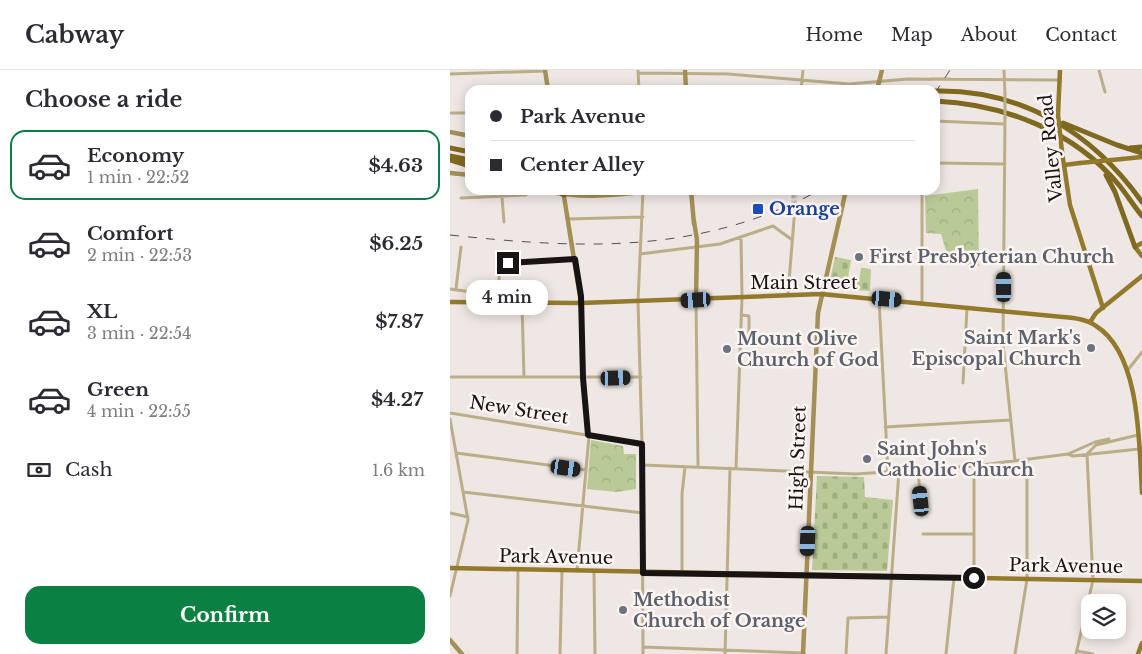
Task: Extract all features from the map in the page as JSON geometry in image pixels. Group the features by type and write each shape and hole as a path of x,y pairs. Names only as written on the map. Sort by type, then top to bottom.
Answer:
{"highway":[{"path":"940,91 958,90 990,95 1055,117 1142,155"},
{"path":"940,102 987,107 1034,122 1077,147 1092,159 1119,185 1142,216"},
{"path":"1055,117 1115,166 1142,201"},
{"path":"450,148 465,151"},
{"path":"1125,148 1142,148"},
{"path":"450,156 465,159"},
{"path":"1092,159 1109,179 1135,247"},
{"path":"450,160 465,164"}],"main road":[{"path":"878,85 882,70"},
{"name":"Valley Road","path":"1060,70 1055,117 1070,205 1103,308"},
{"path":"545,71 547,85"},
{"path":"685,72 686,85"},
{"path":"450,132 465,135"},
{"path":"1064,165 1142,155"},
{"path":"450,173 465,174"},
{"path":"564,195 581,303"},
{"path":"582,195 594,197 610,195"},
{"path":"691,195 696,228 696,300"},
{"name":"High Street","path":"804,654 821,294 845,195"},
{"path":"1142,243 1135,247 1142,256"},
{"path":"1090,322 1103,308 1142,276"},
{"name":"Main Street","path":"450,302 489,304 581,303 821,294 1068,317 1090,322 1106,334 1122,356 1127,371 1140,435 1142,493"},
{"name":"Park Avenue","path":"450,568 682,574 1142,580"},
{"path":"450,640 462,654"},
{"path":"1138,654 1142,643"}],"street":[{"path":"802,85 803,70"},
{"path":"1004,70 1003,344 1015,461"},
{"path":"1099,70 1105,92"},
{"path":"450,74 545,71"},
{"path":"639,85 638,72 728,74 849,84 927,79 1058,80"},
{"path":"450,113 465,113"},
{"path":"940,121 1005,124"},
{"path":"940,163 1005,164"},
{"path":"461,198 526,195"},
{"path":"643,195 638,301 643,513 643,654"},
{"path":"922,195 922,304"},
{"path":"502,197 504,222"},
{"path":"788,294 794,208"},
{"path":"568,219 643,217"},
{"path":"640,254 720,244 773,226 791,239"},
{"path":"736,468 742,297 741,237"},
{"path":"456,289 461,248"},
{"path":"499,304 499,272 505,270 508,263 575,259"},
{"path":"450,288 479,293 489,304"},
{"path":"879,299 888,472"},
{"path":"696,300 698,467"},
{"path":"577,571 588,435 583,378 581,303"},
{"path":"522,304 524,377"},
{"path":"963,383 967,308"},
{"path":"740,337 749,336 749,316 741,315"},
{"path":"1127,371 1142,352"},
{"path":"450,377 641,378"},
{"name":"New Street","path":"450,413 642,444"},
{"path":"450,419 468,517 450,596"},
{"path":"885,427 1011,420"},
{"path":"1068,454 1095,444 1140,435"},
{"path":"1095,444 1096,453"},
{"path":"1093,654 1077,652 1093,580 1087,454 1095,444"},
{"path":"642,465 812,471 845,474 974,466 1068,454 1087,454 1141,448"},
{"path":"450,457 456,456 586,470"},
{"path":"1015,654 1026,579 1027,459"},
{"path":"974,466 974,578"},
{"path":"682,574 682,494 685,467"},
{"path":"725,652 730,468"},
{"path":"918,470 922,516"},
{"path":"886,654 899,471"},
{"path":"463,492 643,513"},
{"path":"450,513 468,517"},
{"path":"923,534 973,534"},
{"path":"517,654 518,570"},
{"path":"560,654 562,571"},
{"path":"594,572 595,654"},
{"path":"946,654 954,578"},
{"path":"846,654 848,618 889,617"},
{"path":"643,648 804,654"}],"green space":[{"path":"978,189 979,266 946,263 946,251 941,234 926,233 925,196"},
{"path":"835,257 851,260 848,278 859,280 861,268 871,269 870,291 828,289"},
{"path":"591,440 623,446 624,454 636,454 636,489 617,492 587,489"},
{"path":"817,476 864,477 865,497 893,500 887,571 812,570"}],"tunnel":[{"path":"795,207 796,195"},
{"path":"792,208 793,196"}],"railway":[{"path":"940,85 950,70"},
{"path":"450,235 546,243 593,244 639,242 685,236 730,226 775,211 809,195"}],"place":[{"name":"Orange","path":"758,209"},
{"name":"First Presbyterian Church","path":"859,257"},
{"name":"Saint Mark's Episcopal Church","path":"1091,348"},
{"name":"Mount Olive Church of God","path":"727,349"},
{"name":"Saint John's Catholic Church","path":"867,459"},
{"name":"Methodist Church of Orange","path":"623,610"}],"route":[{"path":"508,263 541,262 559,258 575,259 581,296 584,354 583,378 588,435 642,444 643,573 974,578"}]}
